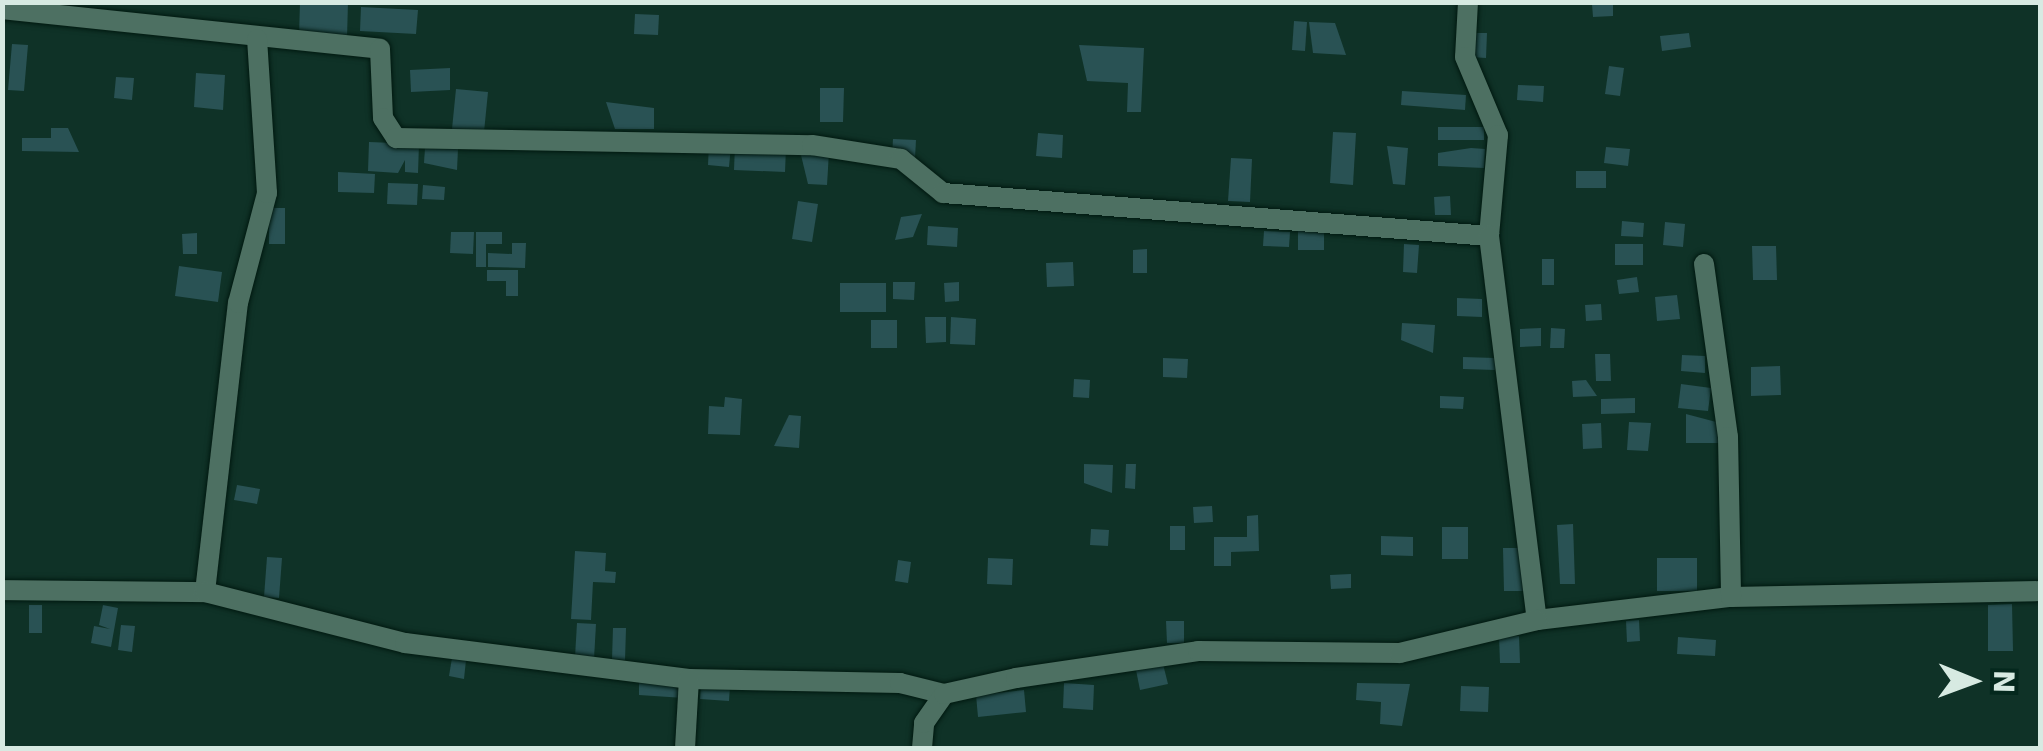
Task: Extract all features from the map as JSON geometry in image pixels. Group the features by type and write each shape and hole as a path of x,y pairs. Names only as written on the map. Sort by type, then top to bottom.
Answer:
{"street":[{"path":"1468,2 1465,57 1498,136 1489,236 1538,620"},
{"path":"2,9 257,40 380,49 383,118 396,138 812,145 902,159 943,193 1489,236"},
{"path":"205,592 238,303 266,193 257,40"},
{"path":"1704,264 1728,437 1731,597"},
{"path":"2,590 205,592 405,643 690,679 900,683 944,694 1198,651 1400,653 1538,620 1731,597 2040,591"},
{"path":"684,748 690,679"},
{"path":"922,748 924,723 944,694"}],"building":[{"path":"300,2 348,2 347,38 299,36"},
{"path":"1613,3 1613,16 1593,17 1592,4"},
{"path":"361,7 418,10 416,34 360,31"},
{"path":"635,14 659,15 658,35 634,34"},
{"path":"1294,21 1307,22 1305,51 1292,50"},
{"path":"1309,22 1335,23 1346,55 1313,53"},
{"path":"1472,33 1487,33 1486,58 1471,57"},
{"path":"1689,33 1691,47 1662,51 1660,36"},
{"path":"12,44 28,45 24,91 8,90"},
{"path":"1079,45 1144,48 1141,112 1127,112 1128,83 1087,81"},
{"path":"1609,66 1624,68 1620,96 1605,94"},
{"path":"450,68 450,90 411,92 410,70"},
{"path":"196,73 225,75 223,110 194,107"},
{"path":"116,77 134,78 132,100 114,98"},
{"path":"1518,85 1544,86 1543,102 1517,100"},
{"path":"820,88 844,88 843,122 820,122"},
{"path":"456,89 488,92 484,132 452,129"},
{"path":"1402,91 1466,95 1465,110 1401,105"},
{"path":"606,102 654,108 654,129 615,129"},
{"path":"1438,127 1484,127 1484,140 1438,140"},
{"path":"51,128 68,128 79,152 22,151 22,138 51,138"},
{"path":"1333,132 1356,133 1353,185 1330,183"},
{"path":"1038,133 1063,135 1062,158 1036,156"},
{"path":"893,139 916,140 915,158 892,157"},
{"path":"369,142 419,144 418,173 405,172 405,160 398,173 368,171"},
{"path":"709,144 731,145 729,167 708,165"},
{"path":"735,145 786,148 785,172 734,170"},
{"path":"1387,146 1408,148 1405,185 1393,184"},
{"path":"1606,147 1630,149 1628,166 1604,163"},
{"path":"425,148 458,149 457,170 424,163"},
{"path":"1485,149 1484,168 1438,166 1438,153"},
{"path":"800,151 829,152 827,185 808,184"},
{"path":"1231,158 1252,159 1250,202 1228,201"},
{"path":"1576,171 1606,171 1606,188 1576,188"},
{"path":"338,172 375,174 374,193 338,192"},
{"path":"388,183 418,184 417,205 387,204"},
{"path":"423,185 445,187 444,200 422,199"},
{"path":"1450,196 1451,215 1435,215 1434,197"},
{"path":"798,201 818,204 812,242 792,239"},
{"path":"269,208 285,208 285,244 269,244"},
{"path":"922,214 913,237 895,240 901,217"},
{"path":"1622,221 1644,223 1643,237 1621,236"},
{"path":"1665,222 1685,224 1683,247 1663,245"},
{"path":"928,226 958,228 957,247 927,245"},
{"path":"1298,230 1324,230 1324,250 1298,250"},
{"path":"1264,231 1290,232 1289,247 1263,246"},
{"path":"451,232 474,232 473,254 450,253"},
{"path":"476,232 502,232 502,244 486,244 486,267 476,267"},
{"path":"197,233 197,254 183,254 182,234"},
{"path":"512,243 526,243 525,268 488,267 488,253 512,254"},
{"path":"1404,244 1419,245 1417,273 1403,272"},
{"path":"1615,244 1643,244 1643,265 1615,265"},
{"path":"1752,246 1776,246 1777,280 1753,280"},
{"path":"1147,249 1147,273 1133,273 1133,250"},
{"path":"1542,259 1554,259 1554,285 1542,285"},
{"path":"1073,262 1074,286 1047,287 1046,263"},
{"path":"179,266 222,272 218,302 175,296"},
{"path":"487,270 518,270 518,296 506,296 506,281 487,281"},
{"path":"1637,277 1639,292 1619,294 1617,280"},
{"path":"893,282 915,282 914,300 893,299"},
{"path":"959,282 959,301 945,302 944,283"},
{"path":"840,283 886,283 886,312 840,312"},
{"path":"1677,295 1680,319 1657,321 1655,297"},
{"path":"1457,298 1482,299 1482,317 1457,316"},
{"path":"1601,304 1602,320 1586,321 1585,305"},
{"path":"925,317 946,317 946,342 926,343"},
{"path":"951,317 976,319 975,345 950,344"},
{"path":"871,320 897,320 897,348 871,348"},
{"path":"1402,323 1435,325 1433,353 1401,340"},
{"path":"1541,328 1541,346 1520,347 1520,329"},
{"path":"1551,328 1565,329 1564,348 1550,348"},
{"path":"1595,354 1610,354 1611,381 1596,381"},
{"path":"1682,355 1705,356 1705,373 1681,371"},
{"path":"1463,357 1495,358 1495,370 1463,369"},
{"path":"1163,358 1188,359 1187,378 1163,377"},
{"path":"1780,366 1781,395 1751,396 1751,367"},
{"path":"1074,379 1090,380 1089,398 1073,397"},
{"path":"1586,380 1597,396 1573,397 1572,381"},
{"path":"1681,384 1711,388 1708,411 1678,408"},
{"path":"1440,396 1464,397 1463,409 1440,408"},
{"path":"725,397 742,399 740,435 708,434 709,406 724,407"},
{"path":"1635,398 1635,413 1601,414 1601,399"},
{"path":"1686,414 1720,423 1720,443 1686,443"},
{"path":"789,415 801,416 799,448 774,446"},
{"path":"1629,422 1651,423 1648,451 1627,450"},
{"path":"1601,423 1602,448 1583,449 1582,424"},
{"path":"1084,464 1113,465 1112,493 1084,483"},
{"path":"1126,464 1136,464 1135,489 1125,488"},
{"path":"237,485 260,489 257,504 234,500"},
{"path":"1212,506 1213,522 1194,523 1193,507"},
{"path":"1258,515 1259,551 1231,552 1231,566 1214,566 1214,537 1247,537 1247,516"},
{"path":"1573,524 1575,584 1560,584 1557,525"},
{"path":"1170,526 1185,526 1185,550 1170,550"},
{"path":"1442,527 1468,527 1468,559 1442,559"},
{"path":"1091,529 1109,530 1108,546 1090,545"},
{"path":"1381,536 1413,537 1413,556 1381,555"},
{"path":"1503,548 1523,548 1524,591 1504,591"},
{"path":"575,551 606,553 605,571 616,572 615,583 593,582 591,620 571,619"},
{"path":"267,557 282,558 279,598 264,597"},
{"path":"988,558 1013,559 1012,585 987,584"},
{"path":"1657,558 1697,558 1697,591 1657,591"},
{"path":"898,560 911,562 908,583 895,581"},
{"path":"1351,574 1351,588 1331,589 1330,575"},
{"path":"2012,604 2013,651 1988,651 1988,605"},
{"path":"29,605 42,605 42,633 29,633"},
{"path":"103,605 118,608 111,647 91,643 94,626 110,629 99,625"},
{"path":"1639,620 1640,641 1627,642 1626,621"},
{"path":"1166,621 1184,621 1184,643 1167,643"},
{"path":"577,623 596,624 594,659 575,657"},
{"path":"121,625 135,626 132,652 118,650"},
{"path":"613,628 626,628 625,660 612,659"},
{"path":"1499,636 1519,636 1520,663 1500,663"},
{"path":"1678,637 1716,640 1715,656 1677,654"},
{"path":"452,658 466,660 464,679 449,676"},
{"path":"1163,664 1168,684 1140,690 1136,670"},
{"path":"639,681 684,683 684,698 639,695"},
{"path":"1064,683 1094,685 1093,710 1063,708"},
{"path":"1357,683 1410,684 1402,726 1380,724 1381,702 1356,700"},
{"path":"701,684 730,686 729,701 700,699"},
{"path":"1461,686 1489,687 1488,712 1460,711"},
{"path":"1024,690 1026,712 978,717 976,695"}]}
